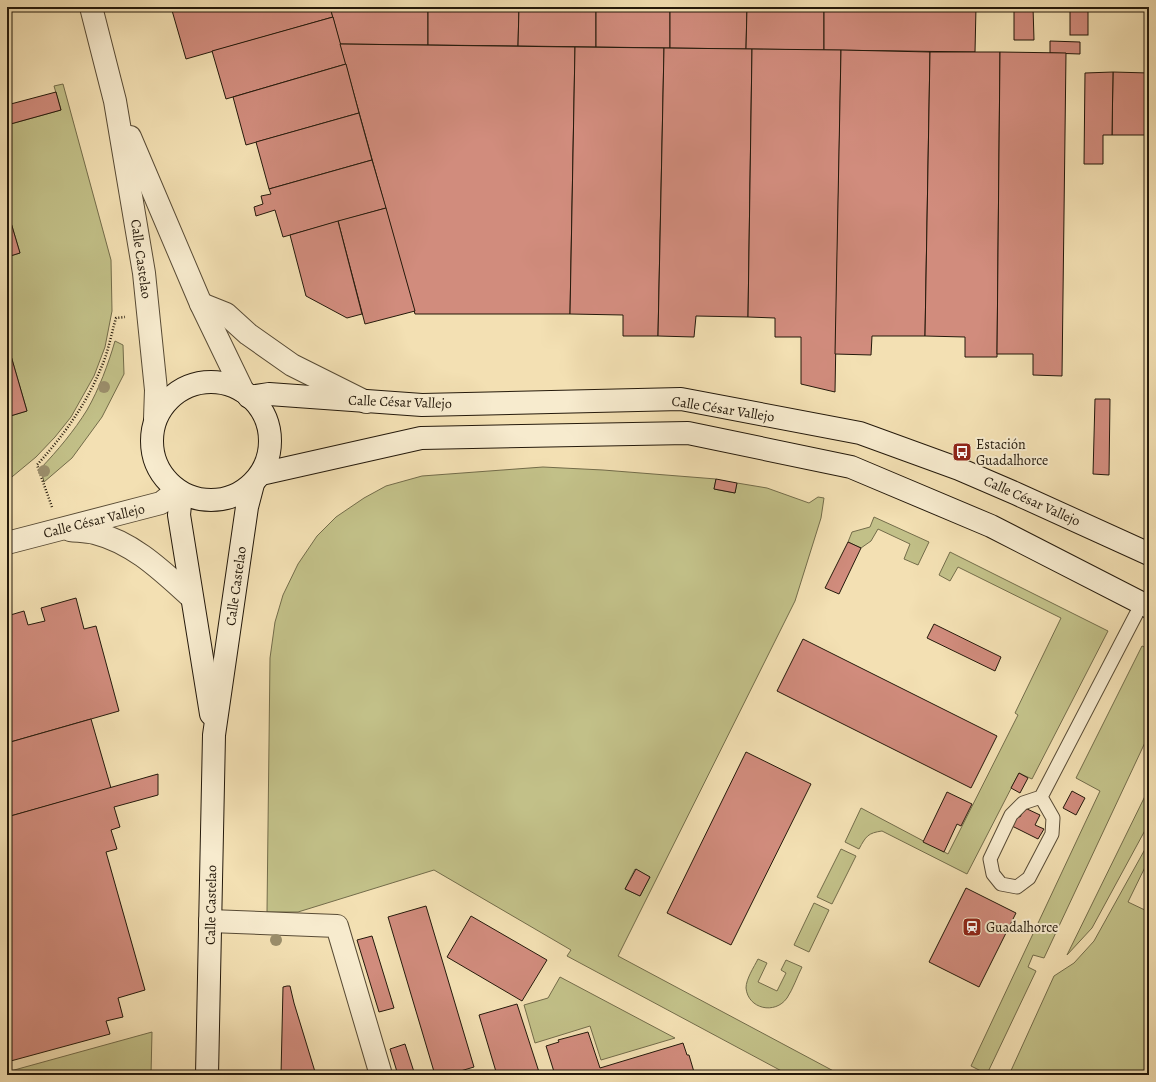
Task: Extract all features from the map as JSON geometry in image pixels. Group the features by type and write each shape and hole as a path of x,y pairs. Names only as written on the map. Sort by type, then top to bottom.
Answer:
{"main road":[{"name":"Calle Castelao","path":"91,7 115,101 144,273 156,390 155,419"},
{"name":"Calle Castelao","path":"115,101 201,304 246,394"},
{"path":"201,304 226,314 248,334 292,365 366,402"},
{"path":"215,382 230,385 246,394 260,407 268,423 271,440 268,458 257,479 231,498 205,501 179,492 162,476 153,458 151,439 155,419 162,406 173,395 200,383 215,382"},
{"name":"Calle César Vallejo","path":"246,394 269,394 422,405 681,400 860,433 959,469 1149,554"},
{"name":"Calle César Vallejo","path":"257,479 421,438 688,432 851,467 991,526 1146,605"},
{"name":"Calle Castelao","path":"207,1075 214,735 247,507 257,479"},
{"name":"Calle Castelao","path":"179,492 179,514 214,735"},
{"name":"Calle César Vallejo","path":"7,543 161,503 179,492"},
{"path":"59,529 94,533 129,546 155,564 192,597"},
{"path":"210,921 337,926 381,1075"}],"lane":[{"path":"1041,797 1053,818 1052,834 1029,878 1017,887 1001,884 993,874 990,858 1011,815 1022,803 1041,797 1146,605"}],"path":[{"path":"59,529 37,465 58,442 84,405 102,368 116,318 148,313"}],"shaded area":[{"path":"63,84 111,260 112,311 105,347 94,376 71,417 36,457 7,481 7,417 27,411 7,342 7,257 20,253 9,216 7,216 7,170 9,169 7,164 7,125 61,110 54,86"},
{"path":"115,341 123,345 124,374 102,417 72,458 44,482 41,468 66,440 87,410 103,377"},
{"path":"543,467 603,470 716,479 714,489 735,493 737,483 767,488 809,503 818,497 824,498 821,518 795,601 618,956 841,1075 789,1075 567,956 571,950 434,870 298,912 267,912 270,658 275,622 283,595 298,564 317,536 336,517 364,498 386,486 422,476","holes":["635,869 650,877 640,896 625,889"]},
{"path":"874,517 929,542 918,565 904,559 910,544 878,529 871,541 861,548 848,542 852,532 870,527"},
{"path":"950,552 1108,631 1032,779 1019,773 967,874 882,831 870,834 859,849 845,842 861,808 948,854 1018,715 1015,713 1061,618 958,567 950,581 939,575"},
{"path":"1142,646 1149,649 1149,734 1044,958 1033,955 1028,967 1036,971 987,1074 971,1066 1100,791 1076,778"},
{"path":"1149,788 1149,823 1092,928 1067,955"},
{"path":"1149,842 1149,859 1128,902 1149,912 1149,1075 1009,1075 1054,976 1074,963 1094,941"},
{"path":"841,849 856,856 832,904 817,897"},
{"path":"814,903 829,910 809,952 794,945"},
{"path":"758,959 767,963 758,982 777,991 786,973 781,970 786,960 802,967 787,998 776,1007 769,1008 757,1005 748,995 746,988 747,981"},
{"path":"560,977 675,1038 601,1060 590,1026 535,1043 524,1005 548,998"},
{"path":"152,1032 151,1075 7,1075 7,1072"}],"building":[{"path":"171,7 330,7 333,17 186,59"},
{"path":"330,7 428,7 428,45 340,44"},
{"path":"428,7 519,7 518,46 428,45"},
{"path":"519,7 596,7 596,47 518,46"},
{"path":"596,7 670,7 670,48 596,47"},
{"path":"670,7 747,7 746,49 670,48"},
{"path":"747,7 824,7 824,50 746,49"},
{"path":"824,7 976,7 975,52 824,50"},
{"path":"1014,7 1033,7 1034,40 1014,40"},
{"path":"1070,7 1088,7 1088,35 1070,35"},
{"path":"333,17 346,64 226,99 212,51"},
{"path":"1050,41 1080,42 1080,54 1050,53"},
{"path":"340,44 575,47 570,314 415,314"},
{"path":"575,47 664,48 658,336 623,336 623,315 570,314"},
{"path":"664,48 752,49 748,317 696,316 694,337 658,336"},
{"path":"752,49 841,50 835,392 801,384 801,337 775,337 775,318 748,317"},
{"path":"841,50 930,52 925,336 872,336 871,355 835,354"},
{"path":"930,52 1000,52 997,357 965,357 965,337 925,336"},
{"path":"1000,52 1066,53 1062,376 1033,375 1033,354 997,354"},
{"path":"346,64 359,113 246,145 233,97"},
{"path":"1113,72 1149,73 1149,135 1112,135"},
{"path":"1113,72 1112,135 1103,135 1103,164 1084,164 1085,73"},
{"path":"56,92 61,110 7,125 7,105"},
{"path":"359,113 372,160 269,189 256,142"},
{"path":"372,160 386,208 283,237 275,210 256,216 254,207 263,204 261,196 271,194 269,189"},
{"path":"386,208 415,311 365,324 338,221"},
{"path":"7,216 9,216 20,253 7,257"},
{"path":"338,221 362,314 347,318 306,296 290,235"},
{"path":"7,342 27,411 7,417"},
{"path":"1095,399 1110,399 1109,475 1093,474"},
{"path":"716,479 737,483 735,493 714,489"},
{"path":"848,542 861,548 839,594 825,588"},
{"path":"76,598 84,629 96,626 119,711 7,743 7,616 24,611 28,625 45,621 41,608"},
{"path":"934,624 1001,657 995,671 927,638"},
{"path":"803,639 997,736 971,788 777,691"},
{"path":"91,719 111,788 7,817 7,743"},
{"path":"746,752 811,784 731,945 667,913"},
{"path":"1019,773 1028,778 1020,793 1011,788"},
{"path":"158,774 158,795 114,807 120,827 111,830 117,849 106,852 145,990 118,998 123,1017 106,1021 110,1034 7,1062 7,817"},
{"path":"1072,791 1085,798 1076,815 1063,808"},
{"path":"947,792 972,804 961,826 957,824 944,852 923,842"},
{"path":"1025,808 1040,815 1035,825 1044,829 1038,839 1012,826 1017,816 1020,817"},
{"path":"636,869 650,877 640,896 625,889"},
{"path":"966,888 1016,913 979,987 929,962"},
{"path":"426,906 474,1067 447,1075 435,1075 388,917"},
{"path":"471,916 547,960 522,1001 447,957"},
{"path":"372,936 394,1008 379,1012 357,940"},
{"path":"290,986 316,1075 281,1075 283,987"},
{"path":"517,1004 539,1075 497,1075 479,1015"},
{"path":"588,1032 600,1068 683,1043 687,1055 689,1055 694,1072 693,1075 555,1075 546,1046 559,1042 558,1040"},
{"path":"405,1044 415,1075 398,1075 390,1049"}],"place":[{"name":"Estación Guadalhorce","path":"962,452"},
{"name":"Guadalhorce","path":"972,927"}]}
